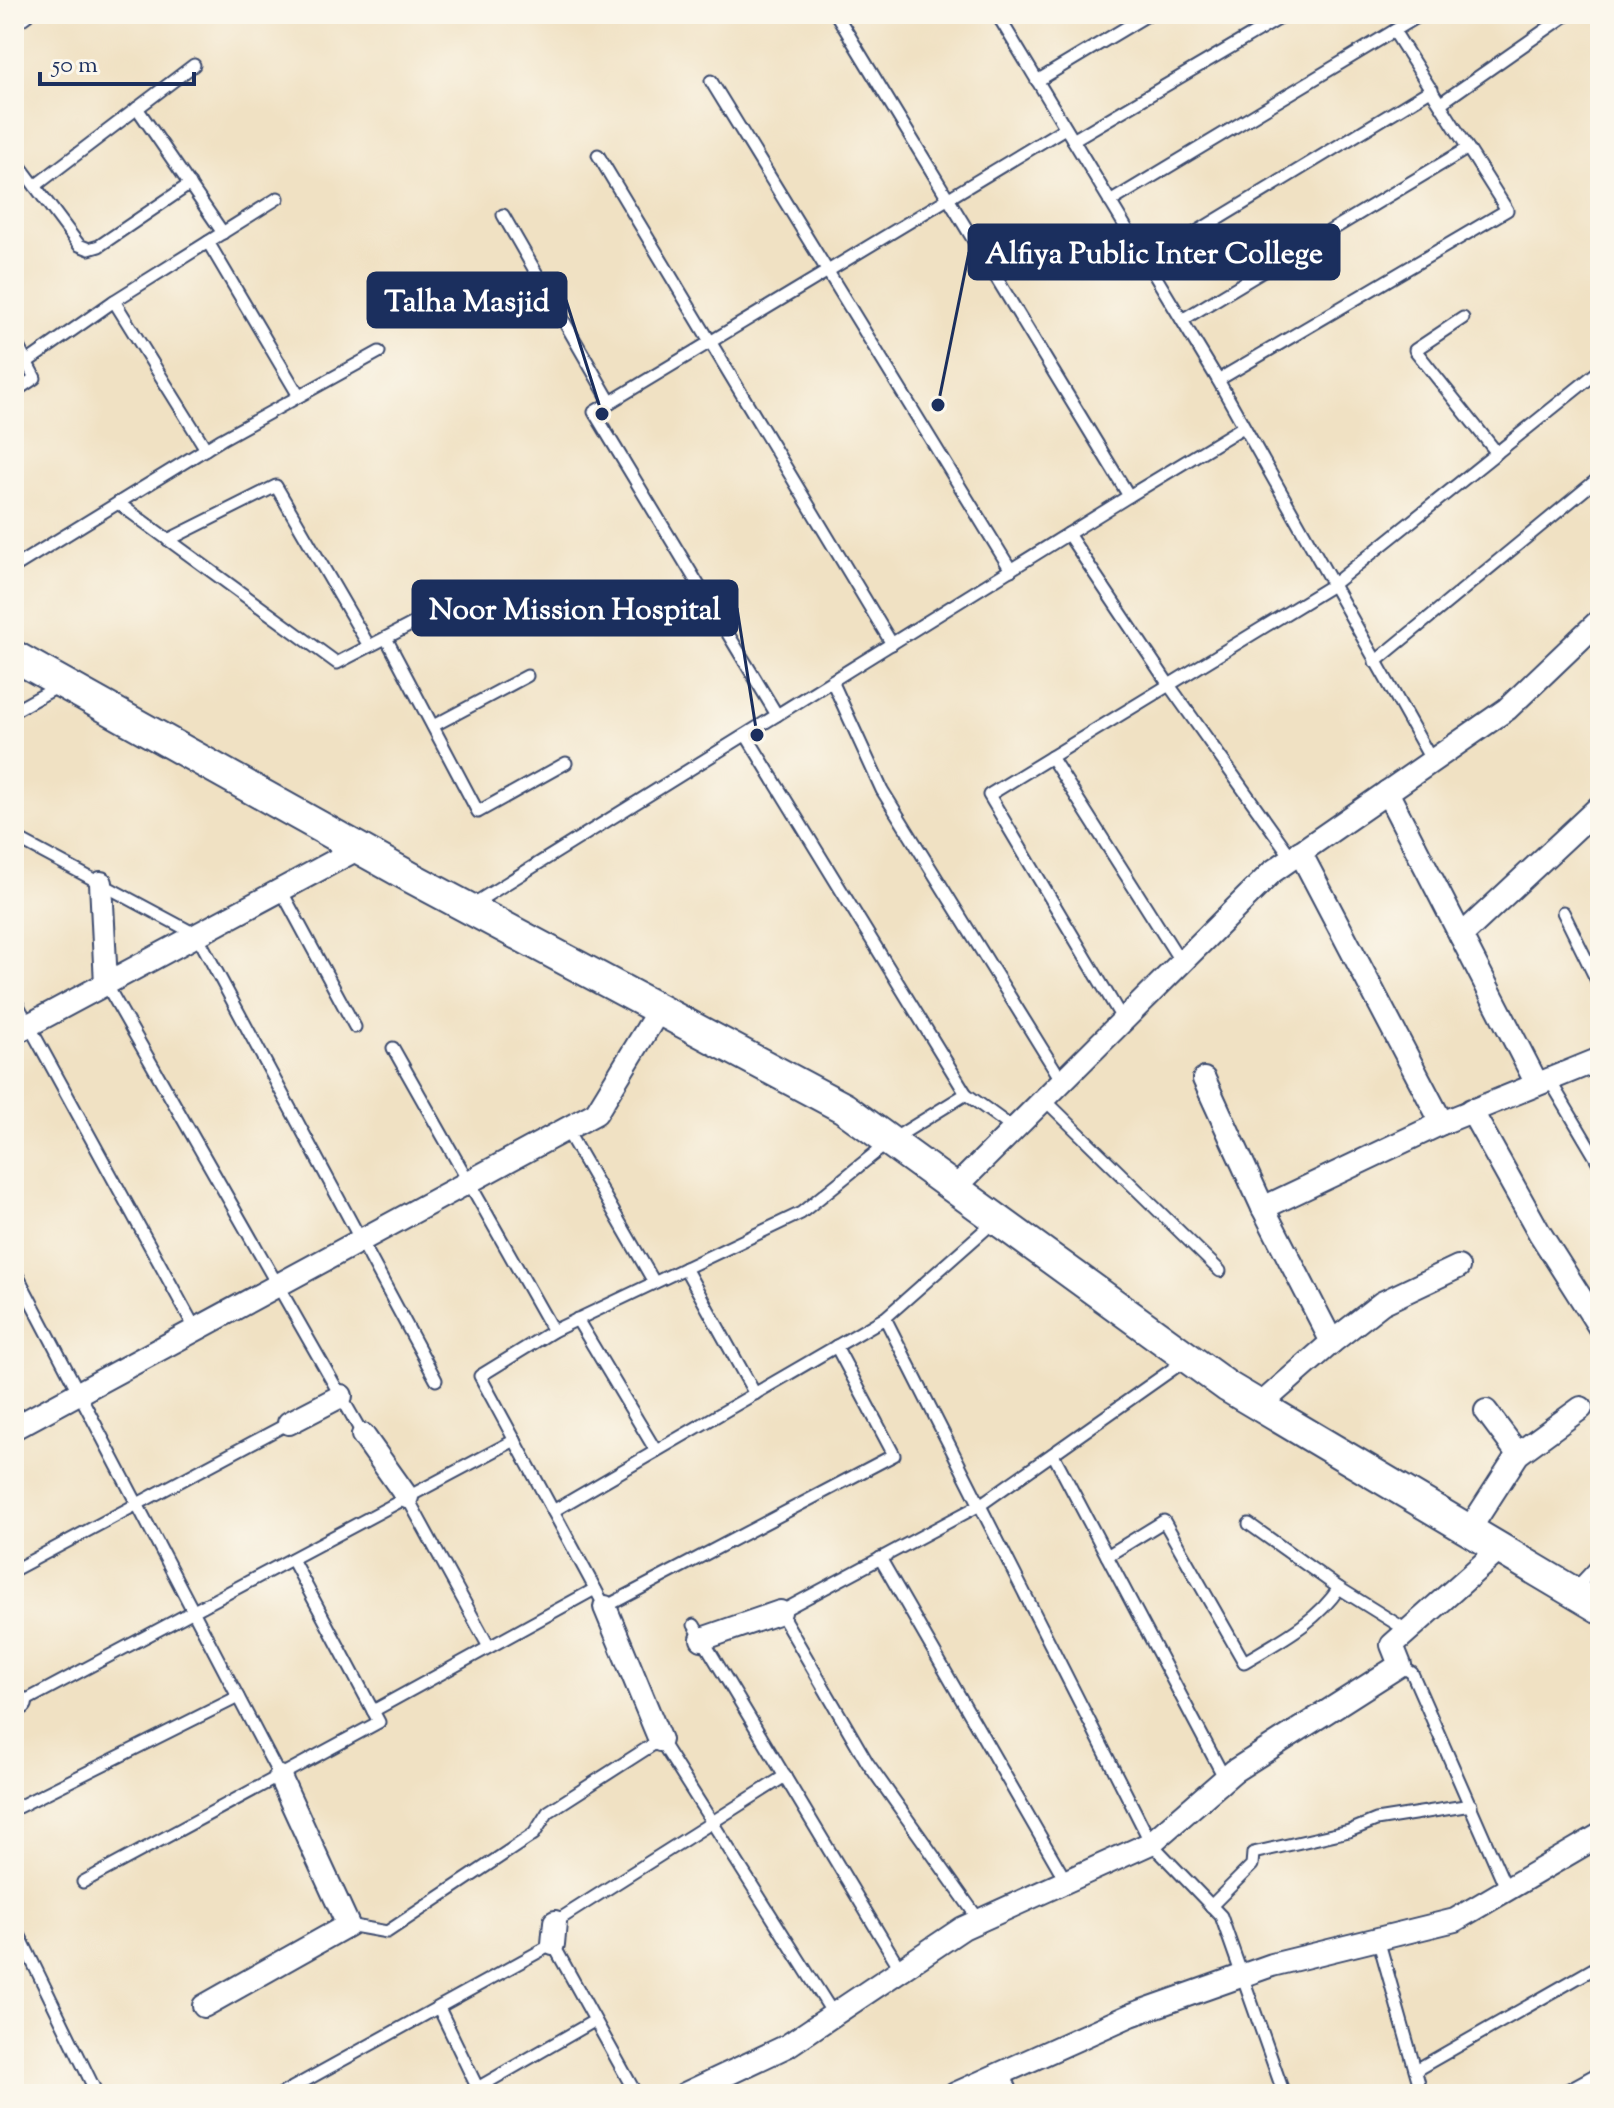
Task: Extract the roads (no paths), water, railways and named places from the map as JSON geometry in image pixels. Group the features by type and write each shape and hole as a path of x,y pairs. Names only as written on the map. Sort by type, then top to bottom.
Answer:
{"street":[{"path":"954,1189 1272,872 1507,709 1600,620"},
{"path":"14,656 359,848 844,1108 1188,1359 1259,1406 1600,1608"},
{"path":"1387,792 1461,936 1543,1082"},
{"path":"1461,936 1600,806"},
{"path":"21,1029 359,848"},
{"path":"1296,855 1442,1123"},
{"path":"101,883 106,984"},
{"path":"14,1428 596,1113 660,1008"},
{"path":"1263,1208 1471,1110 1600,1059"},
{"path":"1204,1079 1263,1208 1332,1342"},
{"path":"1471,1110 1539,1232 1600,1328"},
{"path":"1259,1406 1382,1303 1458,1267"},
{"path":"289,1423 341,1396"},
{"path":"1469,1530 1518,1454 1581,1408"},
{"path":"1486,1411 1518,1454"},
{"path":"363,1435 407,1497"},
{"path":"685,2094 787,2046 979,1920 1151,1843 1225,1779 1400,1665 1392,1645 1500,1549"},
{"path":"600,1598 660,1740"},
{"path":"698,1632 780,1612"},
{"path":"204,2006 348,1925 280,1777"},
{"path":"955,2094 1131,2015 1241,1976 1455,1920 1600,1835"}],"lane":[{"path":"14,25 29,14"},
{"path":"836,14 1129,496"},
{"path":"1037,81 1149,14"},
{"path":"1073,140 1287,14"},
{"path":"1110,202 1422,14"},
{"path":"1441,103 1568,14"},
{"path":"1003,16 1037,81 1218,380 1432,761"},
{"path":"1218,380 1507,210 1394,31"},
{"path":"35,186 194,65"},
{"path":"711,81 1011,570"},
{"path":"1147,262 1432,89"},
{"path":"137,108 223,233"},
{"path":"777,715 594,412 1065,128"},
{"path":"1182,320 1468,148"},
{"path":"598,155 892,644"},
{"path":"14,158 79,245 89,249 99,246 190,184"},
{"path":"27,362 114,301 278,198"},
{"path":"503,215 611,403"},
{"path":"208,242 299,396"},
{"path":"114,301 206,449"},
{"path":"1463,318 1415,350 1497,453"},
{"path":"14,339 35,378 14,392"},
{"path":"14,567 206,449 379,352"},
{"path":"1123,1020 989,795 1331,586 1600,370"},
{"path":"468,907 1243,427"},
{"path":"1375,662 1600,477"},
{"path":"168,540 276,486 369,646"},
{"path":"118,503 337,663 480,589"},
{"path":"1068,534 1169,685 1296,855"},
{"path":"386,638 478,812 566,763"},
{"path":"433,726 527,676"},
{"path":"832,681 882,790 1062,1081"},
{"path":"14,711 65,682"},
{"path":"746,735 966,1094 1014,1129"},
{"path":"1051,757 1181,962"},
{"path":"14,837 197,935 436,1380"},
{"path":"281,890 355,1027"},
{"path":"1563,912 1600,987"},
{"path":"106,984 363,1435"},
{"path":"14,998 21,1029 196,1330"},
{"path":"393,1048 553,1331"},
{"path":"1543,1082 1600,1165"},
{"path":"600,1598 480,1376 553,1331 801,1213 890,1141 966,1094"},
{"path":"1044,1099 1220,1271"},
{"path":"566,1129 654,1282"},
{"path":"553,1511 885,1318 996,1220"},
{"path":"685,1268 755,1394"},
{"path":"14,1269 280,1777"},
{"path":"885,1318 1151,1843 1221,1916 1284,2094"},
{"path":"577,1319 656,1451"},
{"path":"373,1711 489,1647 600,1598 894,1455 836,1346"},
{"path":"979,1920 867,1762 780,1612 980,1505 1188,1359"},
{"path":"14,1570 289,1423"},
{"path":"18,1704 515,1440"},
{"path":"1053,1454 1225,1779"},
{"path":"407,1497 489,1647"},
{"path":"1107,1556 1164,1521 1244,1662 1303,1626 1328,1605 1339,1588"},
{"path":"1249,1524 1339,1588 1408,1631"},
{"path":"880,1558 1066,1881"},
{"path":"83,1882 379,1722 292,1559"},
{"path":"1572,1592 1600,1562"},
{"path":"698,1632 901,1970"},
{"path":"1400,1665 1412,1673 1507,1890"},
{"path":"16,1804 238,1697"},
{"path":"348,1925 387,1932 534,1834 548,1812 660,1740 834,2015"},
{"path":"281,2094 439,2008 521,1959 554,1933 785,1776"},
{"path":"1211,1906 1252,1865 1253,1853 1349,1831 1376,1820 1471,1805"},
{"path":"14,1924 97,2094"},
{"path":"554,1933 594,2021 636,2094"},
{"path":"1378,1939 1422,2094"},
{"path":"1416,2070 1600,1965"},
{"path":"439,2008 475,2092 594,2021"},
{"path":"1004,2072 1013,2094"},
{"path":"1560,2094 1600,2072"}],"place":[{"name":"Alfiya Public Inter College","path":"938,405"},
{"name":"Talha Masjid","path":"602,414"},
{"name":"Noor Mission Hospital","path":"757,735"}]}
